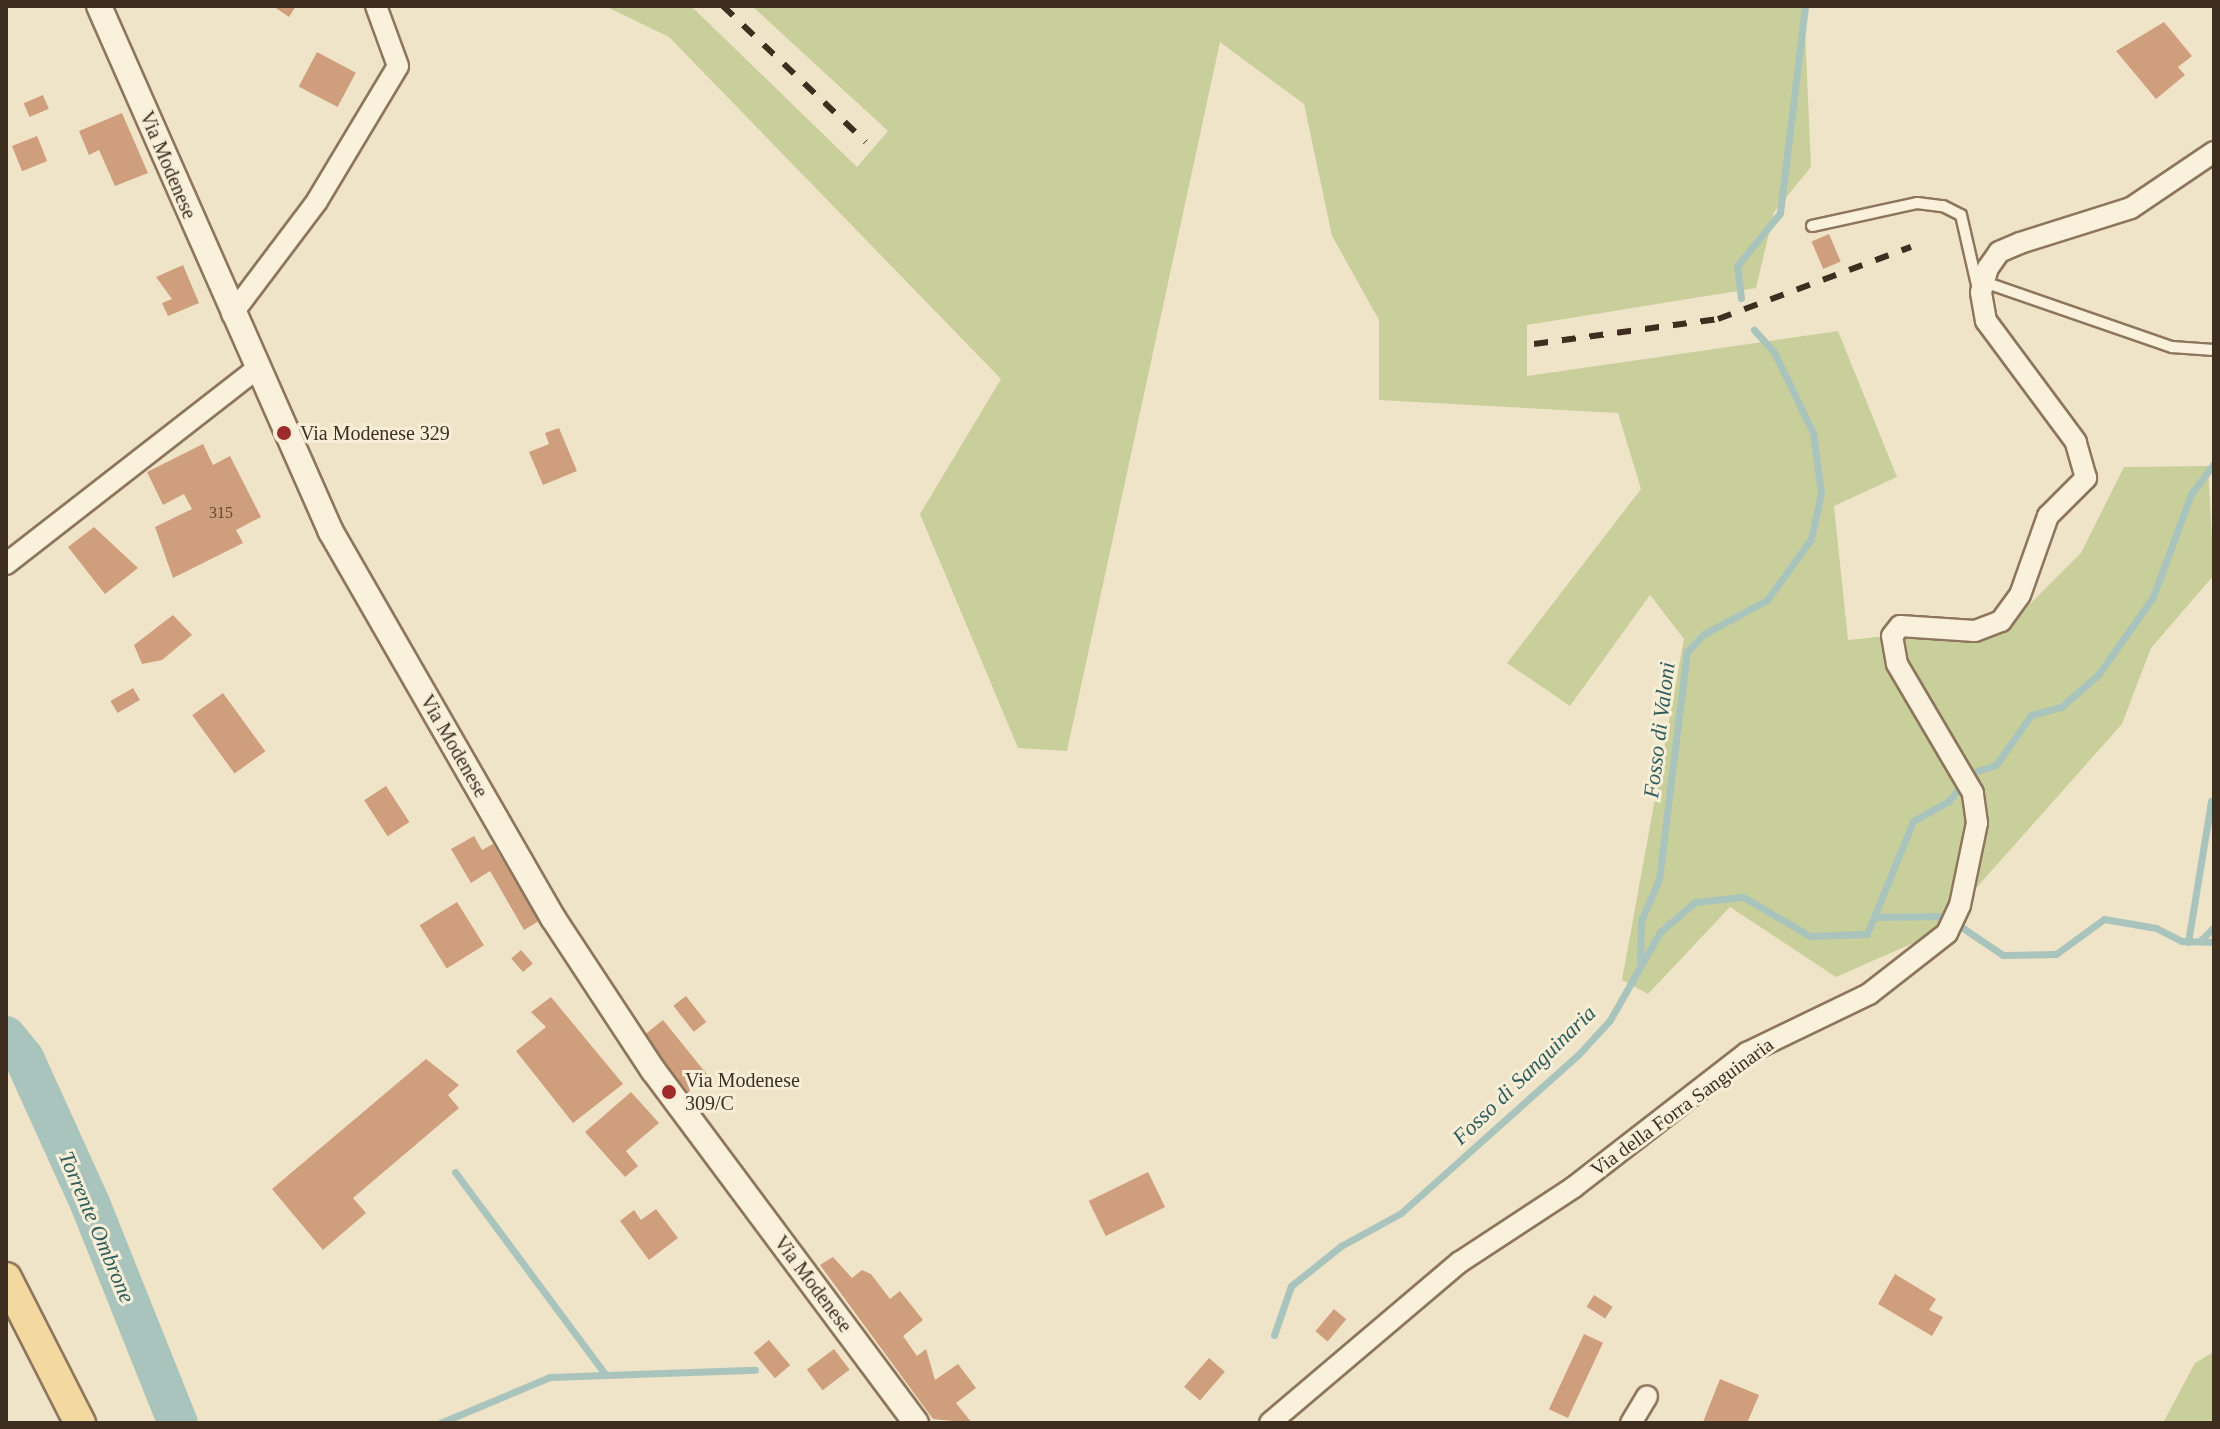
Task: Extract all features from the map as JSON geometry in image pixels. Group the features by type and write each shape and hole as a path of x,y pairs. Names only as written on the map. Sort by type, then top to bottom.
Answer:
{"main road":[{"path":"6,1278 80,1423"}],"street":[{"name":"Via Modenese","path":"99,6 255,370 331,532 579,962 916,1423"},
{"path":"232,314 326,188 398,66 376,6"},
{"path":"1982,287 1999,252 2102,222 2214,152"},
{"name":"Via della Forra Sanguinaria","path":"1270,1423 1460,1262 1574,1187 1747,1053 1869,994 1947,933 1960,905 1977,823 1973,793 1897,664 1892,636 1900,626 1975,631 2001,621 2020,595 2048,516 2086,478 2076,442 1986,321 1982,287"},
{"path":"6,564 255,370"},
{"path":"1631,1423 1647,1396"}],"lane":[{"path":"1812,226 1917,203 1954,210 1982,287 2172,347 2214,350"}],"green space":[{"path":"605,6 691,6 857,167 888,131 752,6 1804,6 1811,167 1774,212 1756,288 1527,325 1527,376 1838,331 1897,477 1834,506 1848,640 2011,623 2081,553 2124,467 2208,466 2214,575 2151,648 2122,724 1936,933 1836,977 1730,907 1648,994 1622,980 1684,639 1650,595 1570,706 1507,663 1641,489 1618,413 1379,400 1379,320 1332,236 1304,104 1220,42 1067,751 1018,748 920,514 1001,379 669,37"},
{"path":"2214,1352 2214,1423 2163,1423 2195,1363"}],"building":[{"path":"273,6 296,6 289,17"},
{"path":"2164,22 2192,56 2178,67 2185,75 2156,99 2116,51"},
{"path":"317,52 356,73 338,107 299,86"},
{"path":"43,95 49,109 30,117 24,103"},
{"path":"122,113 148,173 115,186 99,150 89,155 79,131"},
{"path":"37,136 47,161 22,171 12,146"},
{"path":"1829,234 1841,262 1823,269 1812,241"},
{"path":"183,265 199,303 168,316 162,303 172,299 156,277"},
{"path":"559,428 577,471 543,485 529,452 549,444 545,433"},
{"path":"203,444 213,465 230,456 261,517 236,530 243,543 173,578 155,527 192,509 184,494 163,505 147,472"},
{"path":"94,527 138,568 105,594 68,547"},
{"path":"173,615 192,635 162,660 142,664 134,645"},
{"path":"133,688 140,700 117,713 110,701"},
{"path":"223,693 265,751 235,774 192,715"},
{"path":"386,786 409,822 388,836 364,800"},
{"path":"474,836 482,850 493,844 539,921 524,930 490,871 471,883 451,849"},
{"path":"457,902 484,945 447,969 420,925"},
{"path":"521,950 533,964 523,972 511,959"},
{"path":"686,996 706,1022 694,1032 673,1006"},
{"path":"551,997 623,1084 573,1123 516,1051 546,1027 531,1012"},
{"path":"663,1020 708,1076 688,1092 643,1036"},
{"path":"426,1059 459,1085 448,1095 459,1108 353,1198 366,1213 323,1250 272,1189"},
{"path":"631,1092 659,1123 626,1151 638,1166 625,1177 585,1132"},
{"path":"1148,1172 1165,1207 1106,1236 1089,1201"},
{"path":"656,1209 678,1238 649,1260 620,1221 634,1210 641,1220"},
{"path":"833,1257 852,1278 862,1270 871,1274 890,1299 900,1291 923,1320 903,1336 917,1356 926,1349 935,1380 958,1364 976,1388 956,1403 972,1423 933,1419 820,1265"},
{"path":"1895,1274 1936,1299 1929,1310 1943,1317 1932,1336 1878,1304"},
{"path":"1594,1295 1613,1307 1605,1319 1587,1307"},
{"path":"1334,1309 1346,1319 1328,1341 1315,1331"},
{"path":"1584,1334 1603,1343 1568,1418 1549,1409"},
{"path":"769,1340 790,1365 775,1378 754,1353"},
{"path":"834,1349 850,1370 822,1390 807,1369"},
{"path":"1209,1358 1225,1372 1200,1400 1184,1387"},
{"path":"1720,1379 1759,1395 1747,1423 1703,1422"}],"waterway":[{"name":"Fosso di Valoni","path":"1741,298 1737,266 1780,213 1805,6"},
{"name":"Fosso di Valoni","path":"1640,962 1641,921 1659,879 1687,652 1704,634 1767,600 1811,539 1821,493 1813,433 1774,352 1754,330"},
{"name":"Fosso di Sanguinaria","path":"1274,1335 1291,1286 1341,1246 1401,1213 1578,1055 1610,1020 1660,932 1695,902 1743,897 1810,936 1867,934 1913,821 1949,801 1971,773 1996,765 2031,715 2061,707 2098,675 2153,597 2191,494 2214,464"},
{"path":"2188,942 2211,801"},
{"path":"1876,917 1945,916 2003,955 2056,954 2104,919 2156,928 2182,941 2214,942"},
{"path":"2200,941 2214,927"},
{"name":"Torrente Ombrone","path":"6,1036 24,1058 91,1206 178,1423"},
{"path":"455,1172 606,1375"},
{"path":"440,1423 550,1377 755,1370"}],"railway":[{"path":"723,6 866,142"},
{"path":"1534,344 1718,319 1911,247"}],"place":[{"name":"Via Modenese 329","path":"284,433"},
{"name":"Via Modenese 309/C","path":"669,1092"}]}
